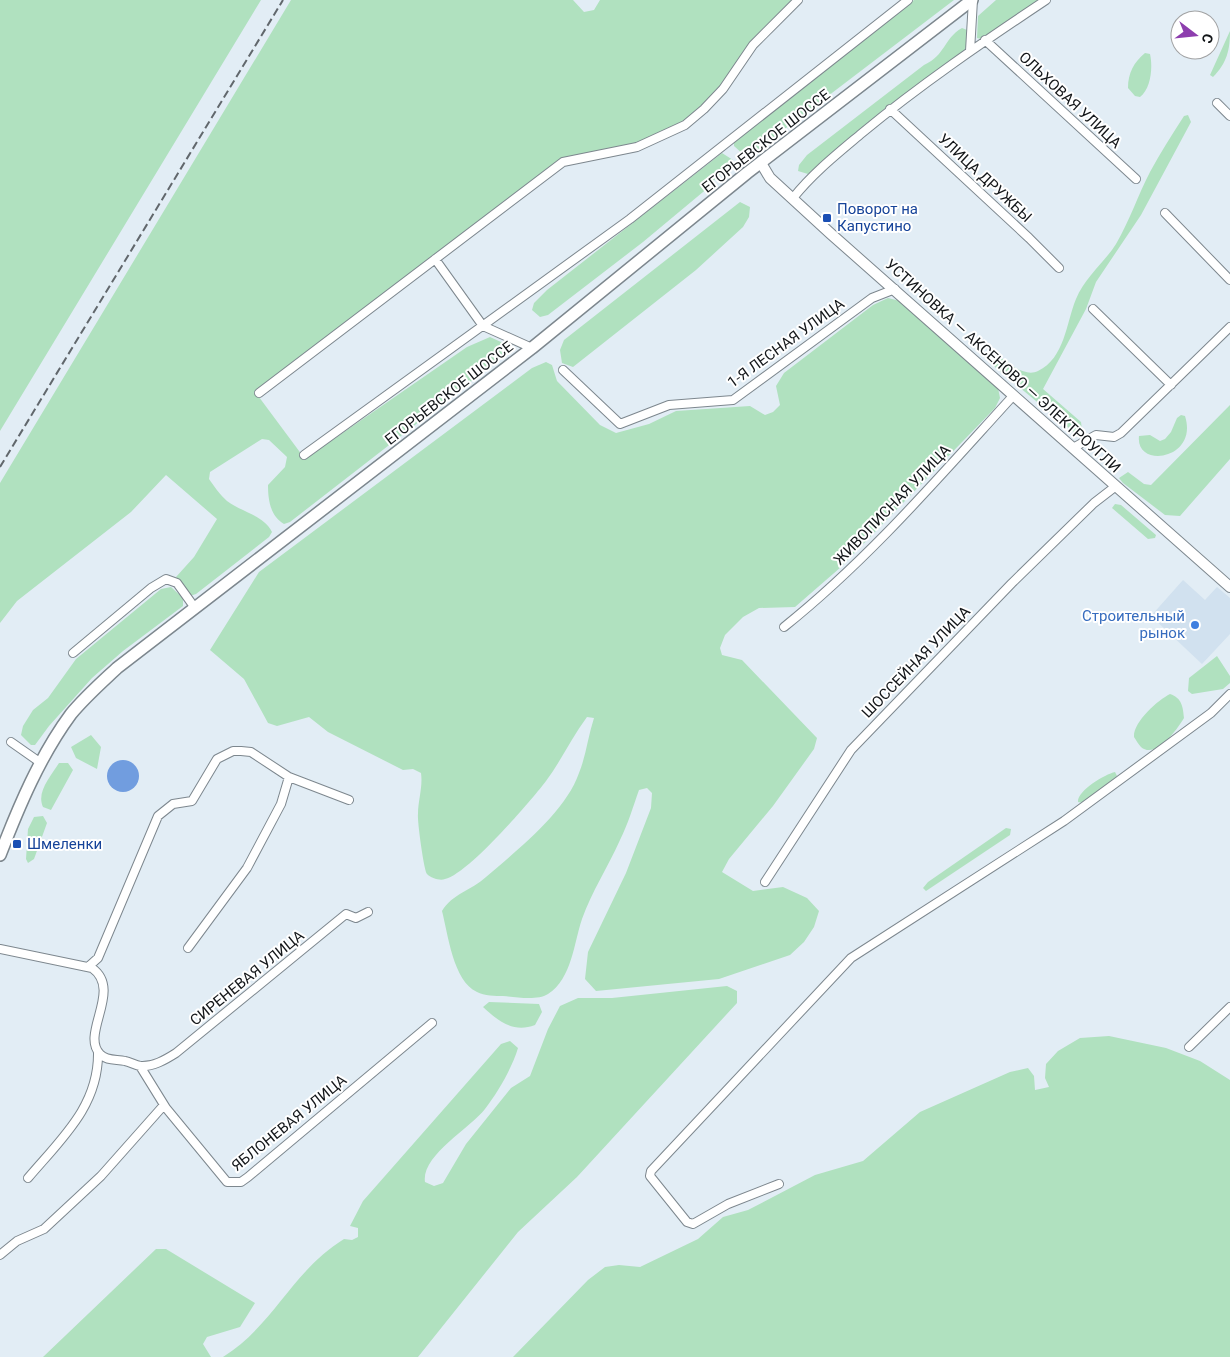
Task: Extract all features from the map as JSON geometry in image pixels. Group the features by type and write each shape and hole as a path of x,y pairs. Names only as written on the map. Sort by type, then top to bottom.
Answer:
{"main road":[{"name":"ЕГОРЬЕВСКОЕ ШОССЕ","path":"0,855 41,763 71,715 88,695 117,668 532,348 761,163 972,0"},
{"name":"УСТИНОВКА — АКСЕНОВО — ЭЛЕКТРОУГЛИ","path":"761,163 770,178 1230,588"}],"street":[{"path":"259,393 563,162 637,147 685,125 723,89 753,45 798,0"},
{"path":"304,455 630,219 908,0"},
{"path":"970,51 972,0"},
{"path":"793,198 812,175 890,109 985,40 1046,0"},
{"name":"ОЛЬХОВАЯ УЛИЦА","path":"985,40 1136,179"},
{"path":"1217,104 1230,116"},
{"name":"УЛИЦА ДРУЖБЫ","path":"890,109 1059,268"},
{"path":"1165,213 1230,280"},
{"path":"435,259 483,326 532,348"},
{"name":"1-Я ЛЕСНАЯ УЛИЦА","path":"563,370 620,424 669,405 733,400 872,298 894,289"},
{"path":"1093,308 1171,385"},
{"path":"1073,448 1096,435 1114,437 1121,433 1230,327"},
{"name":"ЖИВОПИСНАЯ УЛИЦА","path":"784,627 821,597 886,535 1013,396"},
{"name":"ШОССЕЙНАЯ УЛИЦА","path":"765,882 851,750 1012,583 1094,504 1116,486"},
{"path":"74,653 151,588 166,579 177,583 194,608"},
{"path":"779,1184 728,1204 693,1224 687,1222 650,1176 651,1171 766,1046 851,958 1064,821 1211,713 1230,694"},
{"path":"11,742 41,763"},
{"path":"88,967 98,958 158,816 173,804 192,801 218,759 232,752 250,752 290,777 349,800"},
{"path":"188,948 247,868 280,804 290,777"},
{"name":"СИРЕНЕВАЯ УЛИЦА","path":"140,1066 165,1060 176,1053 346,914 356,918 368,912"},
{"path":"0,949 88,967 97,972 104,996 96,1034 98,1070 85,1110 28,1178"},
{"path":"1189,1047 1230,1007"},
{"name":"ЯБЛОНЕВАЯ УЛИЦА","path":"140,1066 164,1105 227,1182 241,1182 432,1023"},
{"path":"98,1052 106,1058 140,1066"},
{"path":"0,1255 17,1241 44,1228 101,1176 164,1105"}],"shaded area":[{"name":"Строительный рынок","path":"1183,580 1205,600 1217,587 1230,598 1230,634 1202,664 1151,616"}],"green space":[{"path":"0,0 261,0 0,431"},
{"path":"291,0 573,0 584,12 594,10 600,0 795,0 722,87 700,110 682,124 636,145 562,160 256,393 305,459 467,347 490,337 501,342 509,352 290,522 284,524 279,521 269,501 268,485 285,467 287,457 269,440 262,439 210,472 209,479 224,499 264,522 272,532 269,537 196,594 190,596 176,577 194,557 217,519 166,475 131,512 17,601 0,623 0,483"},
{"path":"914,0 954,0 753,153 744,155 734,146 734,140"},
{"path":"996,0 1041,0 987,36 981,39 977,38 978,16"},
{"path":"962,28 967,30 967,44 964,52 883,110 808,174 798,171 799,165 807,155 937,57 951,37"},
{"path":"1230,31 1227,56 1222,67 1213,77 1210,75 1217,60 1220,60 1220,53"},
{"path":"1145,53 1150,54 1151,71 1147,89 1140,97 1135,96 1128,88 1128,83 1132,68"},
{"path":"1188,115 1191,122 1141,215 1096,282 1086,309 1043,389 1081,422 1082,430 1076,434 990,363 990,356 995,353 1015,368 1033,373 1047,365 1054,358 1063,339 1080,291 1116,244 1154,165 1184,116"},
{"path":"722,153 733,160 728,167 709,187 643,242 548,315 540,317 532,310 534,303 547,290"},
{"path":"740,202 750,207 749,217 743,227 696,270 573,367 562,363 560,350 564,340"},
{"path":"888,298 900,301 998,388 1000,398 995,408 841,567 795,607 759,608 743,617 725,635 720,648 722,655 742,660 817,738 814,749 773,806 729,859 722,872 753,891 783,887 807,898 819,911 814,927 804,942 790,955 719,979 596,991 585,979 588,952 626,873 651,808 652,793 647,788 639,790 623,834 582,919 567,970 556,987 548,994 532,998 490,996 477,992 462,978 457,968 449,944 442,911 451,900 480,881 525,843 552,816 572,788 581,766 594,718 587,717 546,781 498,836 468,865 443,880 431,877 426,871 418,818 421,773 413,769 403,770 328,732 309,717 277,726 268,723 244,679 210,650 259,572 532,368 546,362 552,365 557,381 600,425 616,433 649,424 676,411 750,406 765,415 773,412 780,405 776,386 784,373 873,305"},
{"path":"1230,405 1230,459 1180,516 1165,515 1119,478 1128,472 1144,484 1151,485"},
{"path":"1181,415 1185,416 1187,431 1183,442 1176,450 1166,455 1155,456 1146,453 1140,446 1139,436 1150,435 1160,441 1165,439 1171,432 1177,418"},
{"path":"1115,504 1121,505 1156,535 1155,538 1148,539 1112,508"},
{"path":"171,587 183,598 183,606 123,651 92,678 49,726 35,745 31,745 21,735 23,726 33,710 48,698 76,659 161,589"},
{"path":"1217,656 1230,676 1230,683 1223,689 1192,694 1188,691 1189,678"},
{"path":"1170,694 1179,700 1184,718 1166,741 1160,746 1147,750 1141,747 1134,737 1135,731 1147,712"},
{"path":"91,735 101,747 97,769 76,758 71,747"},
{"path":"59,763 68,763 73,770 51,810 43,807 41,796 45,784"},
{"path":"1115,772 1117,776 1083,803 1078,802 1082,793 1087,788 1099,779"},
{"path":"43,816 47,823 34,859 28,863 26,859 28,829 34,817"},
{"path":"1006,828 1011,829 1010,835 926,891 923,888 928,882"},
{"path":"727,986 737,991 737,1003 577,1177 518,1232 418,1357 223,1357 256,1330 310,1266 344,1239 352,1240 358,1237 358,1228 350,1226 363,1201 501,1044 510,1041 518,1048 504,1080 478,1117 448,1143 430,1162 425,1182 434,1186 443,1183 466,1144 511,1088 530,1076 548,1029 560,1006 578,998 612,998"},
{"path":"489,1002 539,1004 542,1012 535,1025 520,1028 514,1027 507,1025 483,1007"},
{"path":"1109,1036 1166,1048 1200,1061 1230,1080 1230,1357 513,1357 588,1280 605,1267 619,1265 640,1267 698,1239 723,1217 748,1210 815,1175 863,1161 920,1112 1010,1072 1028,1068 1034,1076 1035,1090 1049,1087 1045,1078 1046,1064 1058,1051 1080,1038"},
{"path":"156,1249 166,1249 255,1303 240,1327 207,1337 203,1344 211,1357 43,1357"}],"water":[{"path":"123,760 129,761 134,765 138,770 138,782 134,787 129,791 123,792 117,791 112,787 108,782 107,776 108,770 112,765 117,761"}],"railway":[{"path":"0,467 283,0"}],"place":[{"name":"Поворот на Капустино","path":"827,218"},
{"name":"Строительный рынок","path":"1195,625"},
{"name":"Шмеленки","path":"17,844"}]}
